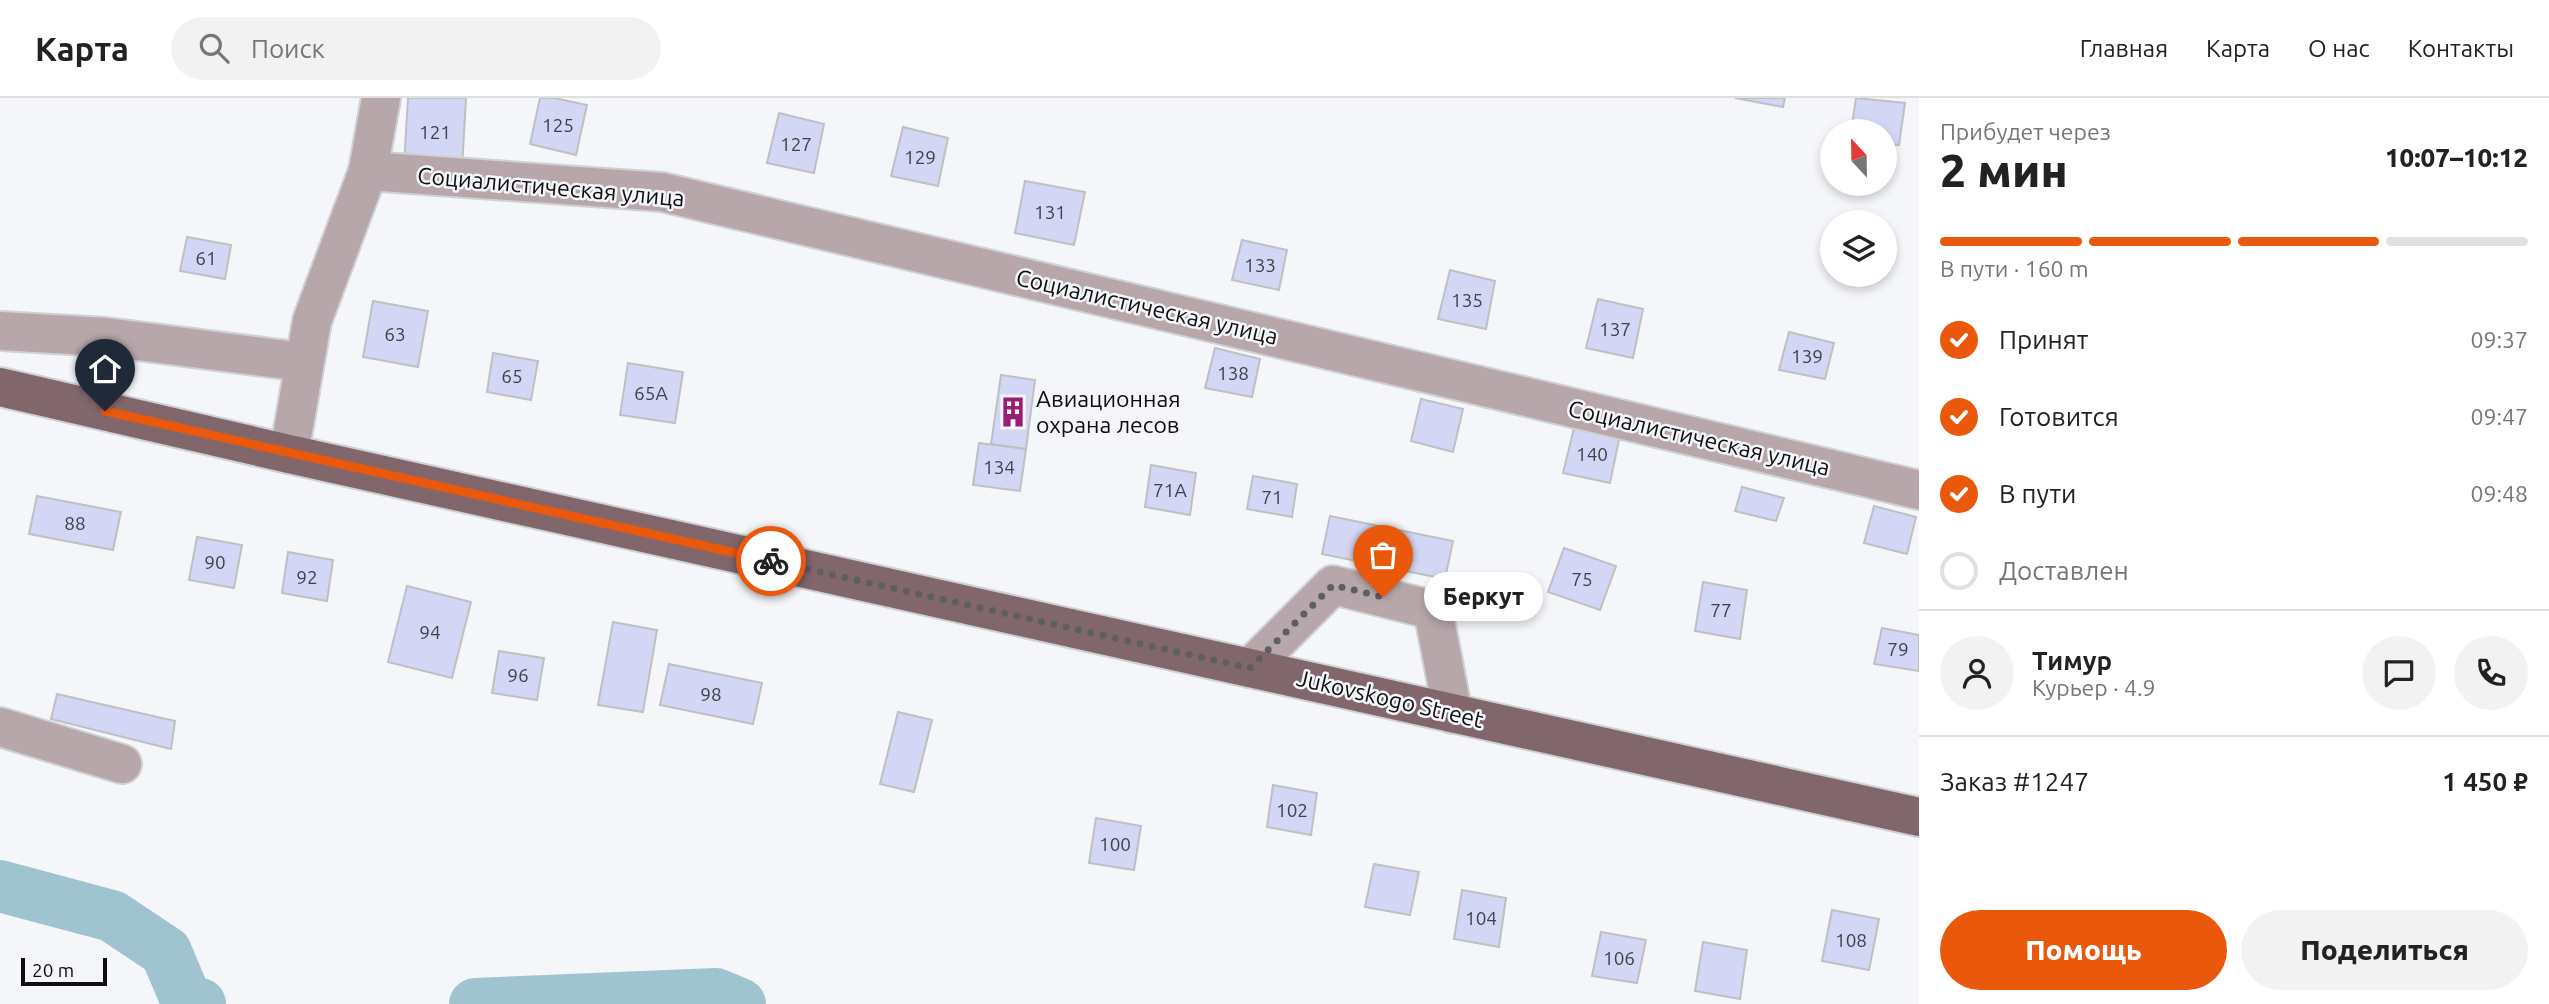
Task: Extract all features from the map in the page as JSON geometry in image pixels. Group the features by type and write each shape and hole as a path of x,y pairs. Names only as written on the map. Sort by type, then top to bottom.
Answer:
{"main road":[{"name":"Jukovskogo Street","path":"0,387 289,454 1919,817"}],"street":[{"path":"289,454 312,321 368,171 381,98"},
{"name":"Социалистическая улица","path":"368,171 662,192 1919,490"},
{"path":"0,331 106,337 303,362"},
{"path":"1250,668 1333,585 1433,610 1453,713"},
{"path":"0,727 122,764"}],"building":[{"path":"408,98 466,98 462,169 404,165"},
{"path":"540,98 587,105 576,155 530,144"},
{"path":"1735,98 1785,98 1783,107"},
{"path":"1856,98 1905,103 1899,145 1897,119 1853,119"},
{"path":"779,113 824,124 814,173 767,163"},
{"path":"903,127 948,138 938,186 891,176"},
{"path":"1025,181 1085,192 1074,245 1015,233"},
{"path":"187,237 231,245 225,279 180,271"},
{"path":"1242,240 1287,250 1279,290 1232,280"},
{"path":"1450,270 1495,281 1486,329 1438,319"},
{"path":"1598,299 1643,309 1633,358 1586,348"},
{"path":"373,301 428,311 418,367 363,357"},
{"path":"1789,332 1834,343 1825,379 1779,370"},
{"path":"1215,348 1260,359 1252,397 1205,388"},
{"path":"493,353 538,361 531,400 487,392"},
{"path":"628,363 683,372 675,423 620,415"},
{"name":"Авиационная охрана лесов","path":"1001,375 1035,380 1026,449 991,444"},
{"path":"1421,399 1463,409 1453,452 1411,441"},
{"path":"1575,424 1620,435 1610,483 1563,473"},
{"path":"979,443 1026,449 1020,491 973,485"},
{"path":"1151,465 1196,473 1190,515 1145,507"},
{"path":"1253,476 1297,484 1292,517 1247,509"},
{"path":"1742,487 1784,498 1776,521 1735,511"},
{"path":"37,496 121,512 113,550 29,534"},
{"path":"1874,506 1916,517 1907,554 1864,543"},
{"path":"1330,516 1453,541 1445,579 1322,554"},
{"path":"197,537 242,545 234,588 189,580"},
{"path":"1564,548 1616,566 1600,610 1548,592"},
{"path":"288,552 333,560 327,601 282,593"},
{"path":"1703,582 1747,590 1740,639 1695,631"},
{"path":"407,586 471,602 452,678 388,662"},
{"path":"613,622 657,630 643,712 598,705"},
{"path":"1882,628 1919,635 1919,671 1874,664"},
{"path":"499,651 544,658 537,700 492,693"},
{"path":"669,664 762,683 753,724 660,705"},
{"path":"57,694 175,721 171,749 51,719"},
{"path":"898,712 932,720 914,792 880,784"},
{"path":"1273,785 1317,793 1311,835 1267,827"},
{"path":"1096,818 1141,826 1134,870 1089,863"},
{"path":"1374,864 1419,872 1410,915 1365,907"},
{"path":"1462,890 1506,898 1499,947 1454,939"},
{"path":"1832,910 1879,919 1869,970 1822,961"},
{"path":"1601,932 1646,940 1637,983 1592,976"},
{"path":"1703,942 1747,950 1740,999 1695,991"}],"waterway":[{"path":"0,886 112,916 166,952 187,1002 200,1004"},
{"path":"475,1004 716,994 740,1004"}],"way so far":[{"path":"771,561 1250,668 1333,585 1383,597"}],"place":[{"name":"Авиационная охрана лесов","path":"1013,412"},
{"name":"Беркут","path":"1383,597"}],"route":[{"path":"105,411 771,561"}]}
